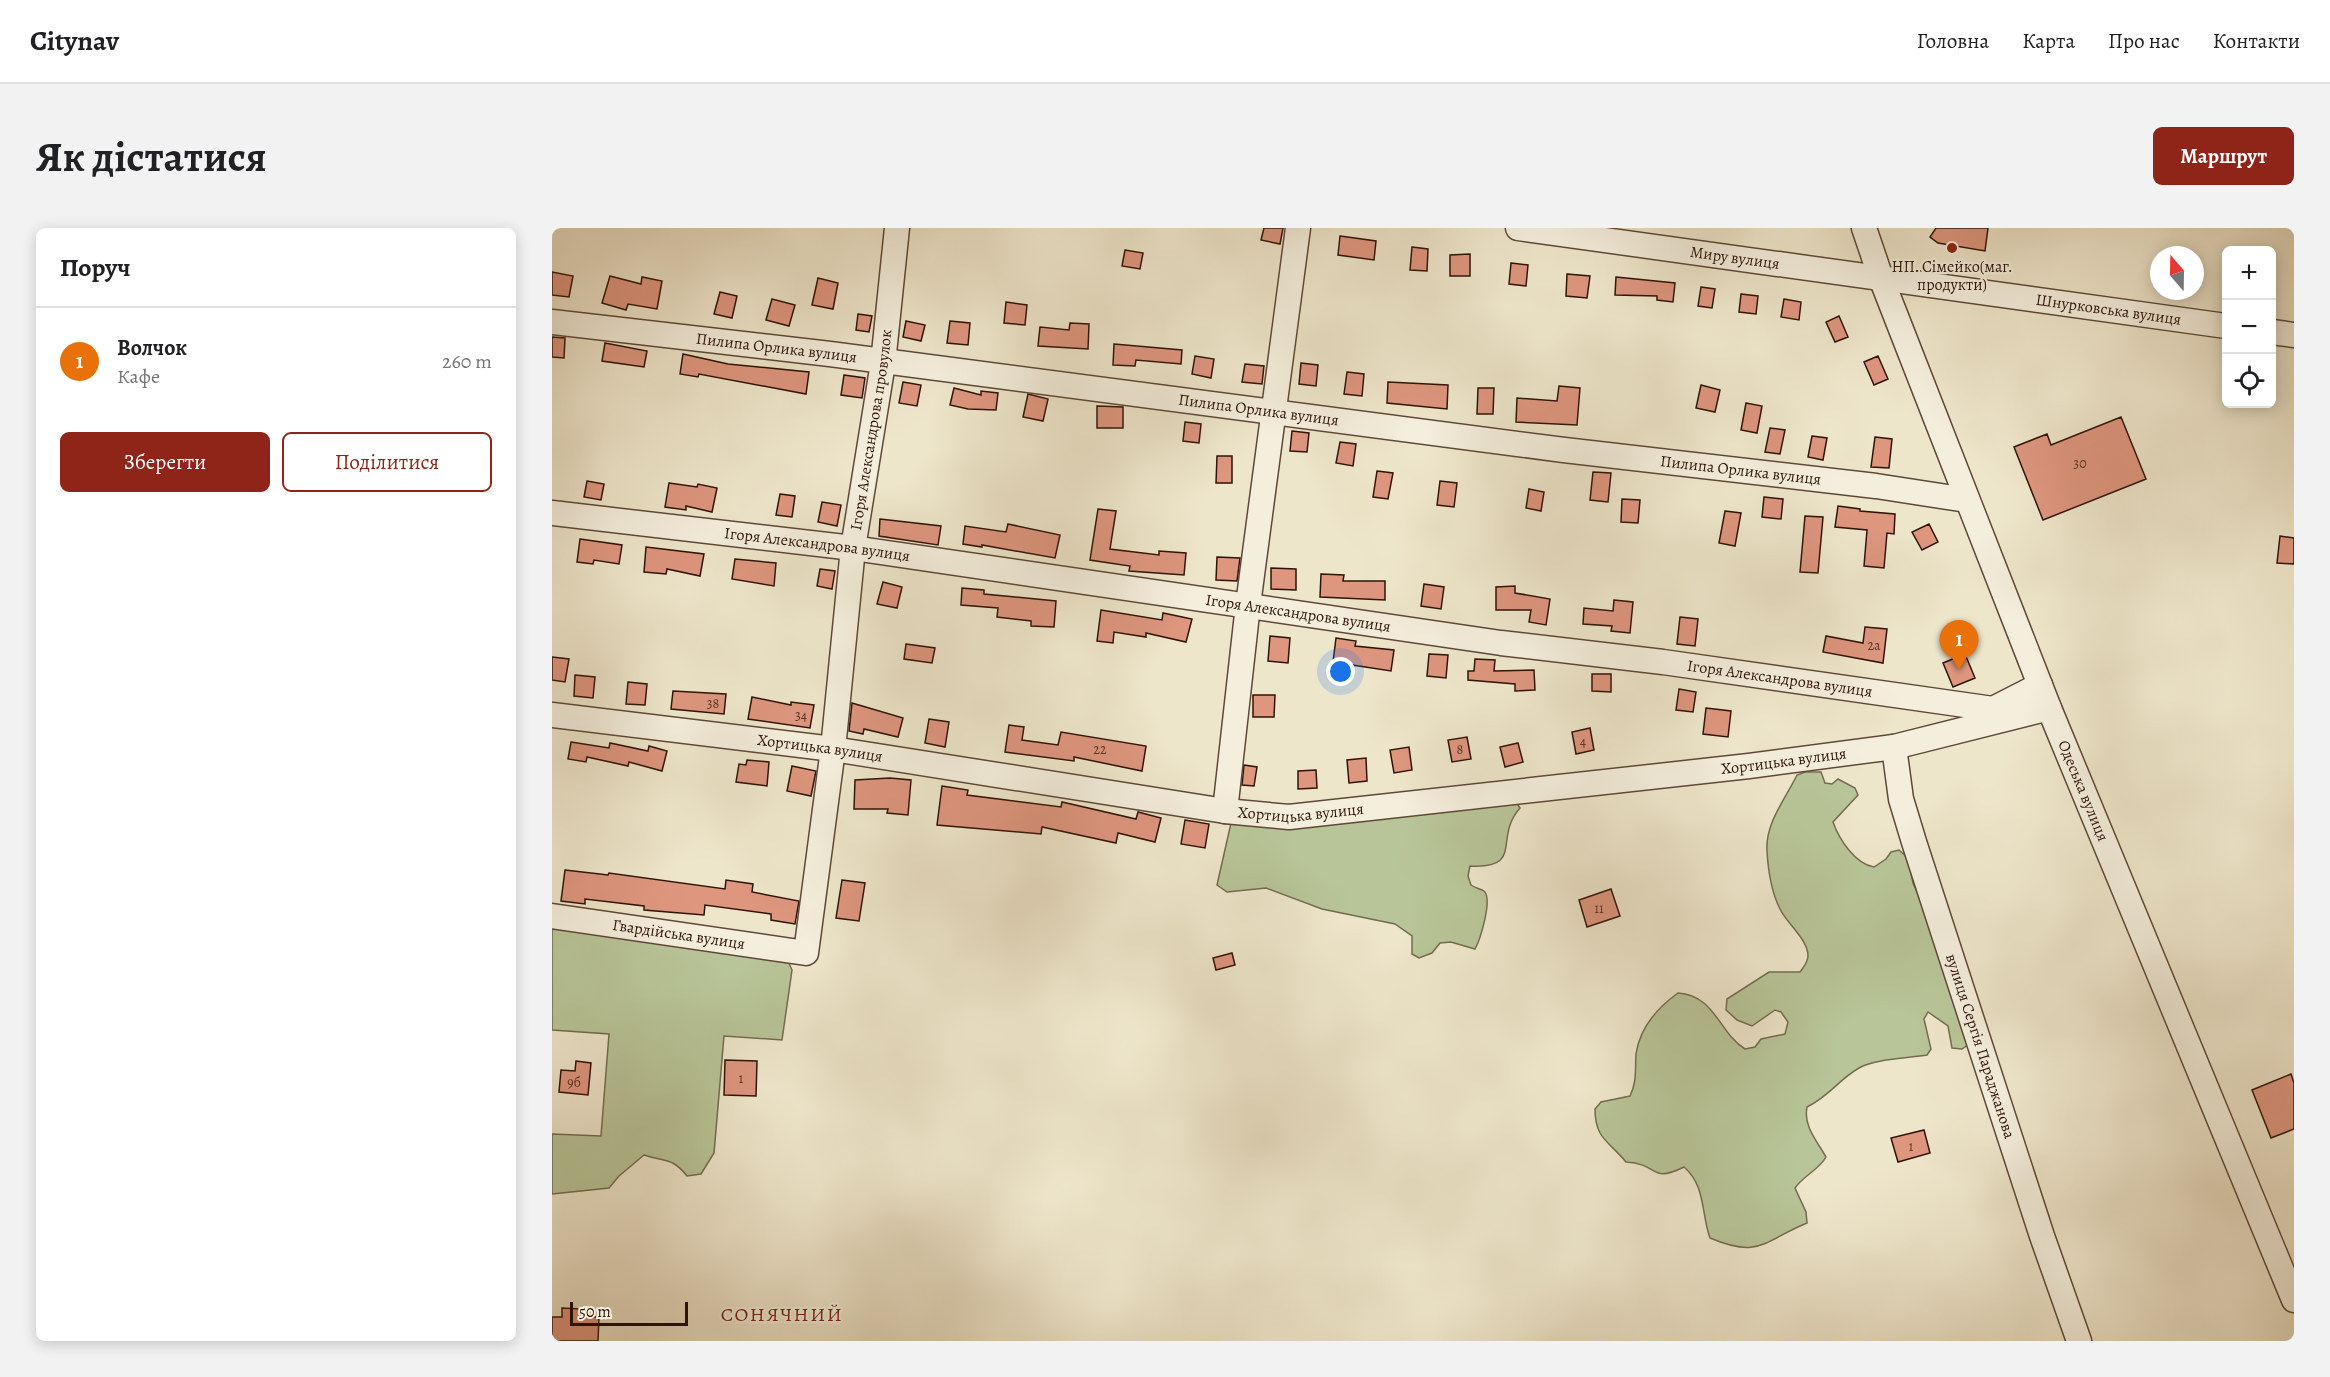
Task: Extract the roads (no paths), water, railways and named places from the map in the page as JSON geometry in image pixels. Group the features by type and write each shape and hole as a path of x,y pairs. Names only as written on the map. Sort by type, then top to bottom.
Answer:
{"street":[{"name":"Ігоря Александрова провулок","path":"806,953 833,749 853,548 883,363 897,228"},
{"path":"1225,811 1248,605 1276,412 1298,228"},
{"name":"Миру вулиця","path":"1518,228 1881,278"},
{"name":"Одеська вулиця","path":"1864,228 1881,278 2049,708 2294,1300"},
{"name":"Шнурковська вулиця","path":"1881,278 2222,325"},
{"name":"Пилипа Орлика вулиця","path":"552,322 800,350 883,363 1876,486 1967,500"},
{"path":"2276,333 2294,335"},
{"name":"Ігоря Александрова вулиця","path":"552,513 853,548 1501,643 1663,662 1993,709 2040,685"},
{"name":"Хортицька вулиця","path":"552,715 833,749 1225,811 1289,817 1591,785 1893,747 2049,708"},
{"name":"вулиця Сергія Параджанова","path":"1893,747 1901,799 1911,832 2038,1226 2079,1341"},
{"name":"Гвардійська вулиця","path":"552,916 806,953"}],"place":[{"name":"НП. Сімейко(маг. продукти)","path":"1952,248"},
{"name":"Волчок","path":"1959,670"}],"district":[{"name":"СОНЯЧНИЙ","path":"782,1314"}]}
